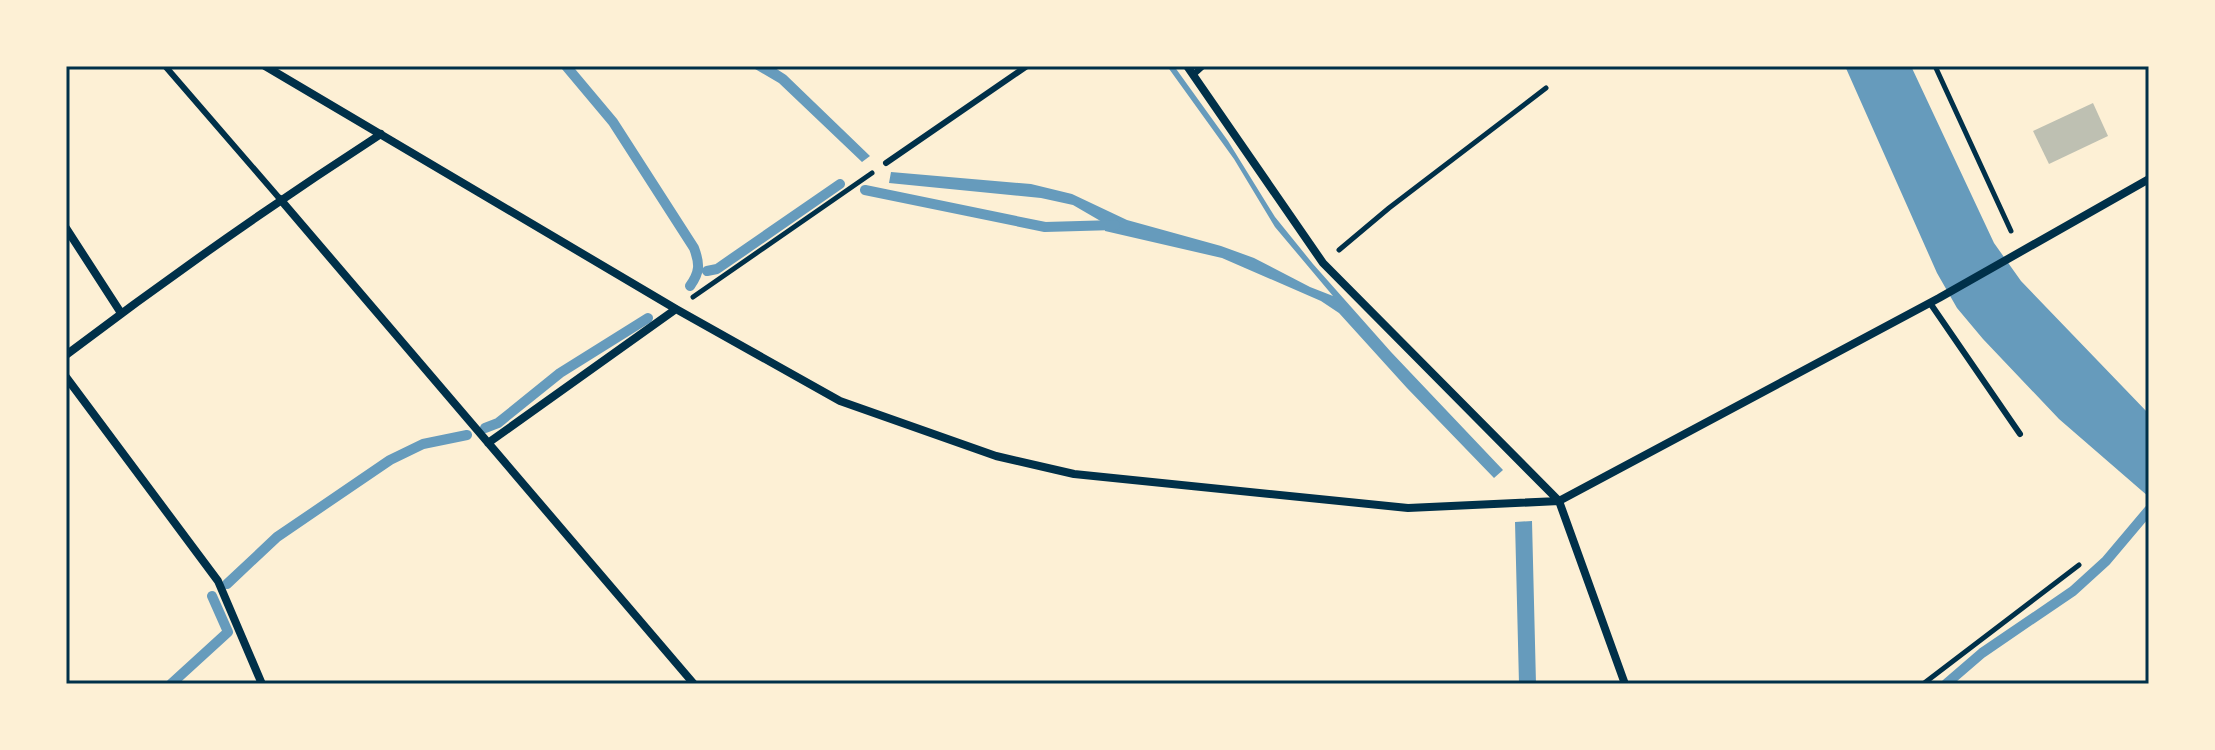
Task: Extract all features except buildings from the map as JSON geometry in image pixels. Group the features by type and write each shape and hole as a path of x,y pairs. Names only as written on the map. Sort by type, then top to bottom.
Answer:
{"street":[{"path":"265,66 676,309 840,401 996,456 1074,474 1408,508 1559,501 1930,303 2149,179"},
{"path":"1187,66 1323,263 1559,501 1625,684"},
{"path":"66,355 280,199 381,134"},
{"path":"280,199 694,684"},
{"path":"66,228 121,313"},
{"path":"488,443 676,309"},
{"path":"66,377 218,581 262,684"}],"lane":[{"path":"165,66 280,199"},
{"path":"886,163 1027,66"},
{"path":"1193,75 1203,66"},
{"path":"1930,303 2020,434"}],"path":[{"path":"1935,66 2011,231"},
{"path":"1323,263 1389,208 1546,88"},
{"path":"676,309 886,163"},
{"path":"1923,684 2079,565"}],"water":[{"path":"750,66 772,66 786,75 870,156 862,162 779,83"},
{"path":"1167,66 1174,66 1228,141 1275,217 1313,264 1503,470 1494,478 1339,313 1321,301 1222,258 1105,231 1104,223 1073,205 1041,198 889,183 891,172 1031,184 1072,194 1127,220 1254,258 1333,296 1275,227 1234,159"},
{"path":"1845,66 1911,66 1994,243 2021,281 2149,414 2149,497 2059,419 1957,308 1937,273"},
{"path":"1532,521 1536,684 1519,684 1515,522"}],"waterway":[{"path":"566,66 613,122 694,248 698,268 690,286"},
{"path":"707,271 717,269 840,184"},
{"path":"865,190 1045,227 1115,225"},
{"path":"485,428 498,423 560,373 648,318"},
{"path":"227,584 277,537 390,460 423,444 467,435"},
{"path":"1946,684 1982,653 2073,591 2106,561 2149,510"},
{"path":"171,684 228,632 212,596"}]}
